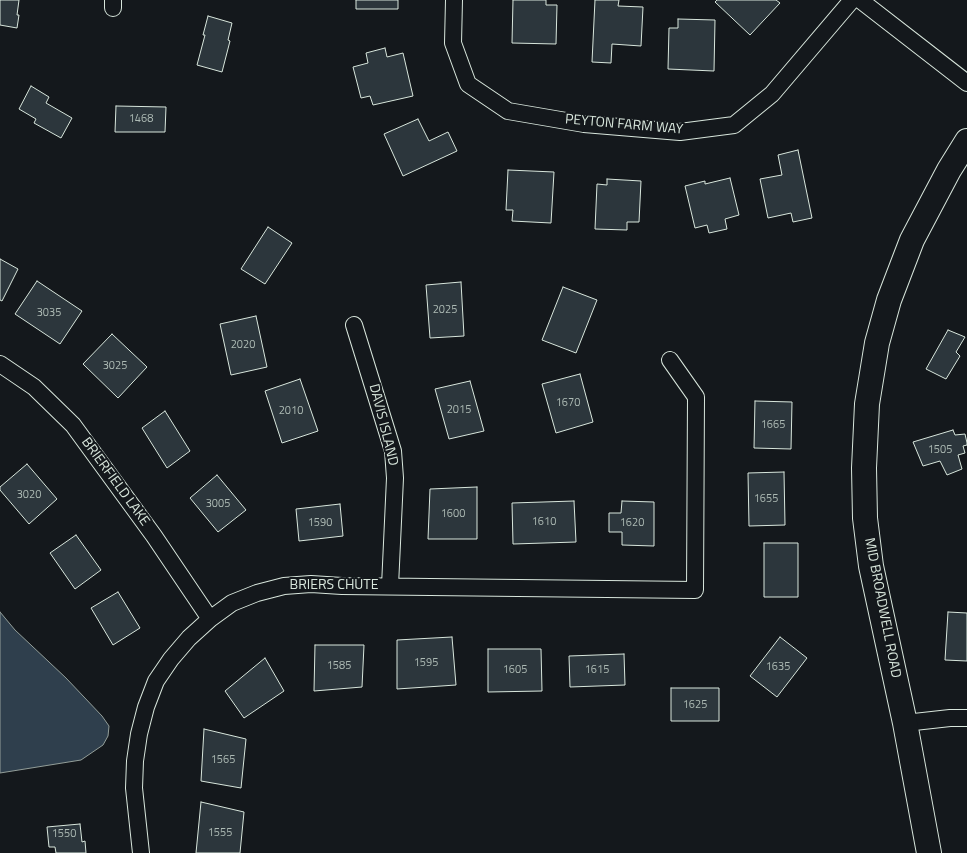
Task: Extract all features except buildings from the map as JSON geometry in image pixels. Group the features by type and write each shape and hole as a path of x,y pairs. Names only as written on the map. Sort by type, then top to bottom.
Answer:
{"street":[{"name":"PEYTON FARM WAY","path":"454,0 453,43 468,84 508,111 584,124 680,132 734,125 772,94 852,0"},
{"path":"860,0 967,82"},
{"name":"MID BROADWELL ROAD","path":"929,853 905,722 870,556 865,518 864,468 867,404 877,343 889,300 912,240 949,170 967,141"},
{"name":"DAVIS ISLAND","path":"354,325 393,451 396,478 390,586"},
{"name":"BRIERS CHUTE","path":"141,853 134,788 138,734 146,707 156,681 171,659 189,638 232,603 257,593 284,586 311,584 342,586 694,590 696,397 670,360"},
{"name":"BRIERFIELD LAKE","path":"0,364 34,387 73,425 154,536 210,619"},
{"path":"905,722 967,718"}],"water":[{"path":"0,612 15,630 66,678 109,726 108,736 103,745 81,760 0,773"}]}
